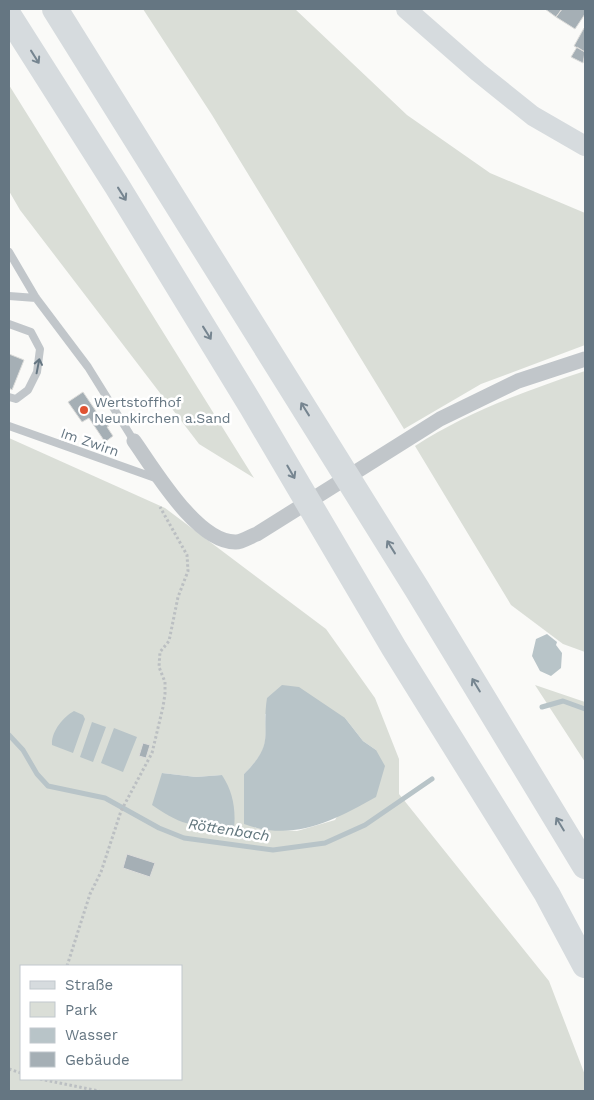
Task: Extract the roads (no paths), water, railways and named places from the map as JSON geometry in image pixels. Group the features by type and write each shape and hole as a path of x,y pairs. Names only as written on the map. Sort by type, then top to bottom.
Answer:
{"highway":[{"path":"55,9 417,589 585,866"},
{"path":"9,16 117,186 252,407 394,648 547,894 585,965"}],"main road":[{"path":"406,9 478,72 534,116 585,146"}],"street":[{"path":"134,440 197,525 219,538 236,542 257,534 440,419 518,381 585,359"}],"lane":[{"path":"9,252 36,298 88,367 134,440"},
{"path":"9,296 36,298"},
{"path":"9,324 31,332 40,349 38,372 28,390 16,399 9,397"},
{"name":"Im Zwirn","path":"9,426 163,481"}],"water":[{"path":"547,634 557,642 556,645 562,653 561,668 551,676 540,671 532,656 536,639"},
{"path":"282,685 299,687 345,718 363,741 376,750 385,766 376,797 329,821 296,830 262,829 244,824 244,774 254,763 264,746 267,698"},
{"path":"74,711 83,715 85,719 73,753 52,745 52,740 58,725"},
{"path":"92,722 106,727 93,762 80,757"},
{"path":"114,728 137,737 123,772 101,763"},
{"path":"162,773 196,777 222,775 233,801 234,829 182,822 163,813 152,805"}],"waterway":[{"name":"Röttenbach","path":"542,707 563,701 585,709"},
{"name":"Röttenbach","path":"9,735 23,750 37,774 48,786 105,798 159,828 184,838 273,850 325,843 365,825 432,779"}],"place":[{"name":"Wertstoffhof Neunkirchen a.Sand","path":"84,410"}]}
